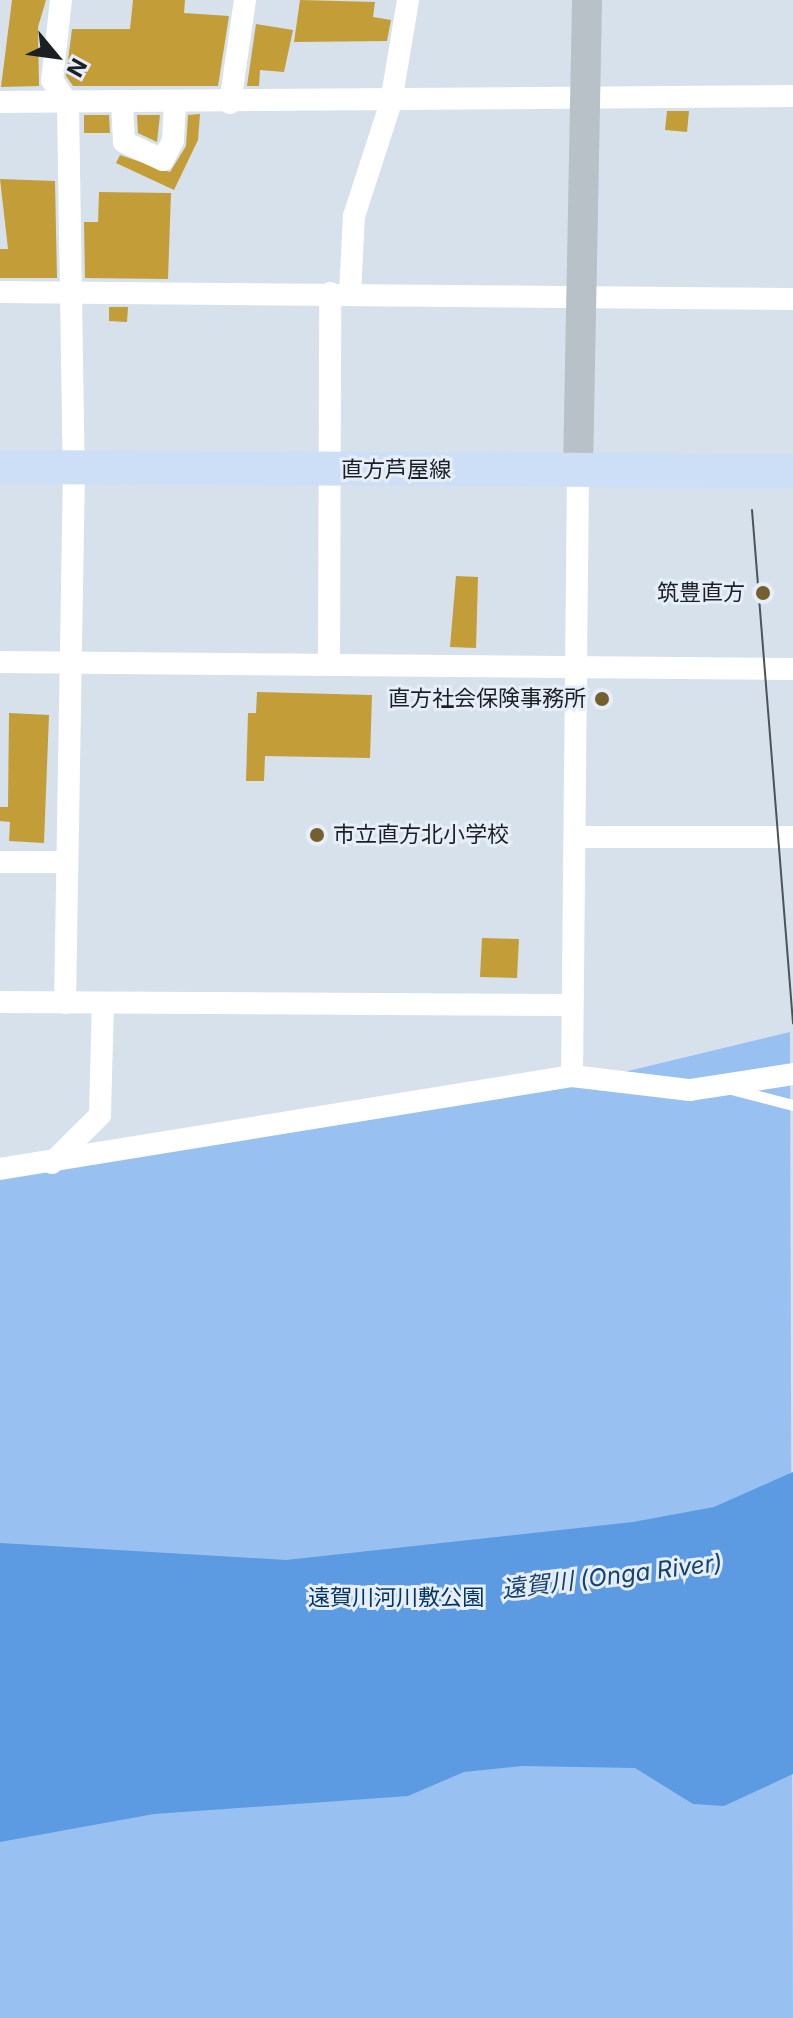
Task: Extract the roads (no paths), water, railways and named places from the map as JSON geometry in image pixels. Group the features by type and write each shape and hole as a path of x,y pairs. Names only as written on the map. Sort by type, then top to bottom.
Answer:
{"main road":[{"name":"直方芦屋線","path":"0,467 793,471"}],"street":[{"path":"61,0 52,80 68,104 74,468 65,1003"},
{"path":"230,103 245,0"},
{"path":"329,664 330,470 340,294 354,216 391,102 408,0"},
{"path":"572,1076 578,668 578,297 581,102 587,0"},
{"path":"0,102 581,102 793,96"},
{"path":"122,103 124,142 163,160 173,140 175,103"},
{"path":"0,292 793,299"},
{"path":"0,662 793,669"},
{"path":"576,837 793,837"},
{"path":"0,862 66,862"},
{"path":"0,1002 572,1005"},
{"path":"52,1163 100,1115 103,1003"},
{"path":"0,1169 52,1163 572,1076 690,1090 793,1074"}],"lane":[{"path":"719,1086 793,1105"}],"water":[{"name":"遠賀川 (Onga River)","path":"793,1472 793,1774 724,1806 693,1804 635,1768 522,1766 464,1772 408,1796 154,1814 0,1842 0,1543 286,1560 633,1522 714,1507"}],"tram line":[{"path":"752,510 793,1023"}],"place":[{"name":"筑豊直方","path":"763,593"},
{"name":"直方社会保険事務所","path":"602,699"},
{"name":"市立直方北小学校","path":"317,835"}],"park label":[{"name":"遠賀川河川敷公園","path":"396,1598"}]}
